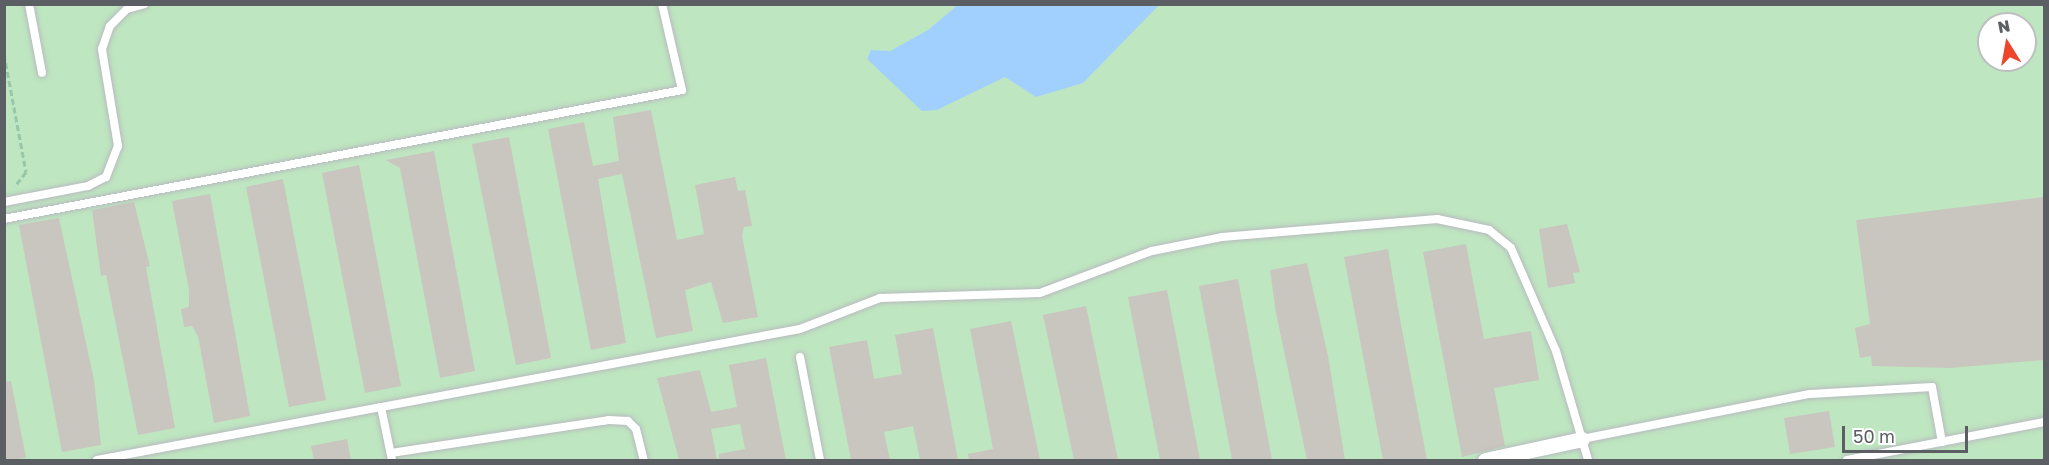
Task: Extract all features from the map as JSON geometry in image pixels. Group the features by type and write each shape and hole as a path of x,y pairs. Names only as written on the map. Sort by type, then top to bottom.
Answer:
{"street":[{"path":"1485,460 1582,439"}],"lane":[{"path":"29,4 42,73"},
{"path":"4,202 88,186 106,177 118,146 102,49 111,26 127,9 144,4"},
{"path":"4,219 682,90 662,4"},
{"path":"98,460 800,329 880,298 1040,293 1152,251 1222,237 1437,219 1489,230 1512,248 1536,295 1588,460"},
{"path":"800,357 820,460"},
{"path":"1582,439 1810,394 1932,387 1942,442"},
{"path":"381,407 392,457 609,420 628,421 636,429 644,460"},
{"path":"1847,460 2044,422"}],"path":[{"path":"4,54 26,172 21,183 4,188"}],"green space":[{"path":"4,5 2044,5 2044,460 5,460"}],"water":[{"path":"959,4 1159,5 1083,83 1036,97 1005,77 937,110 922,111 867,59 871,50 890,51 928,30"}],"building":[{"path":"651,110 677,240 704,234 695,185 735,177 738,191 745,190 752,226 744,227 742,236 758,317 723,323 711,282 685,290 693,331 656,338 622,174 598,179 626,343 591,350 548,129 584,122 593,166 619,161 613,117"},
{"path":"509,137 551,358 516,365 472,144"},
{"path":"434,151 475,371 440,378 400,168 386,160"},
{"path":"359,165 401,386 365,393 322,173"},
{"path":"283,179 326,400 289,407 246,187"},
{"path":"210,194 250,416 214,423 198,336 192,326 184,327 181,309 189,307 189,290 172,201"},
{"path":"2044,197 2044,360 1950,368 1872,366 1871,356 1860,358 1855,328 1870,324 1856,220"},
{"path":"134,202 150,266 146,267 175,428 138,435 106,275 101,276 92,210"},
{"path":"59,218 94,380 101,445 62,452 19,225"},
{"path":"1567,224 1580,272 1573,273 1575,283 1548,288 1539,229"},
{"path":"1466,244 1484,339 1531,331 1539,380 1494,388 1505,446 1462,457 1423,252"},
{"path":"1388,249 1427,460 1383,460 1344,257"},
{"path":"1307,263 1328,356 1345,460 1307,460 1276,313 1270,270"},
{"path":"1238,279 1272,460 1232,460 1199,286"},
{"path":"1167,290 1200,460 1160,460 1128,297"},
{"path":"1086,306 1118,460 1074,460 1043,315"},
{"path":"1011,321 1040,460 969,460 968,454 993,449 970,329"},
{"path":"933,328 958,460 920,460 913,426 884,432 890,460 851,460 829,347 867,340 874,379 902,374 895,335"},
{"path":"766,358 786,460 719,460 719,454 745,449 740,424 711,429 717,460 679,460 657,378 700,370 711,412 737,407 729,365"},
{"path":"11,381 26,458 4,460 4,382"},
{"path":"1829,411 1835,447 1790,454 1784,418"},
{"path":"347,439 351,460 314,460 311,446"}]}
